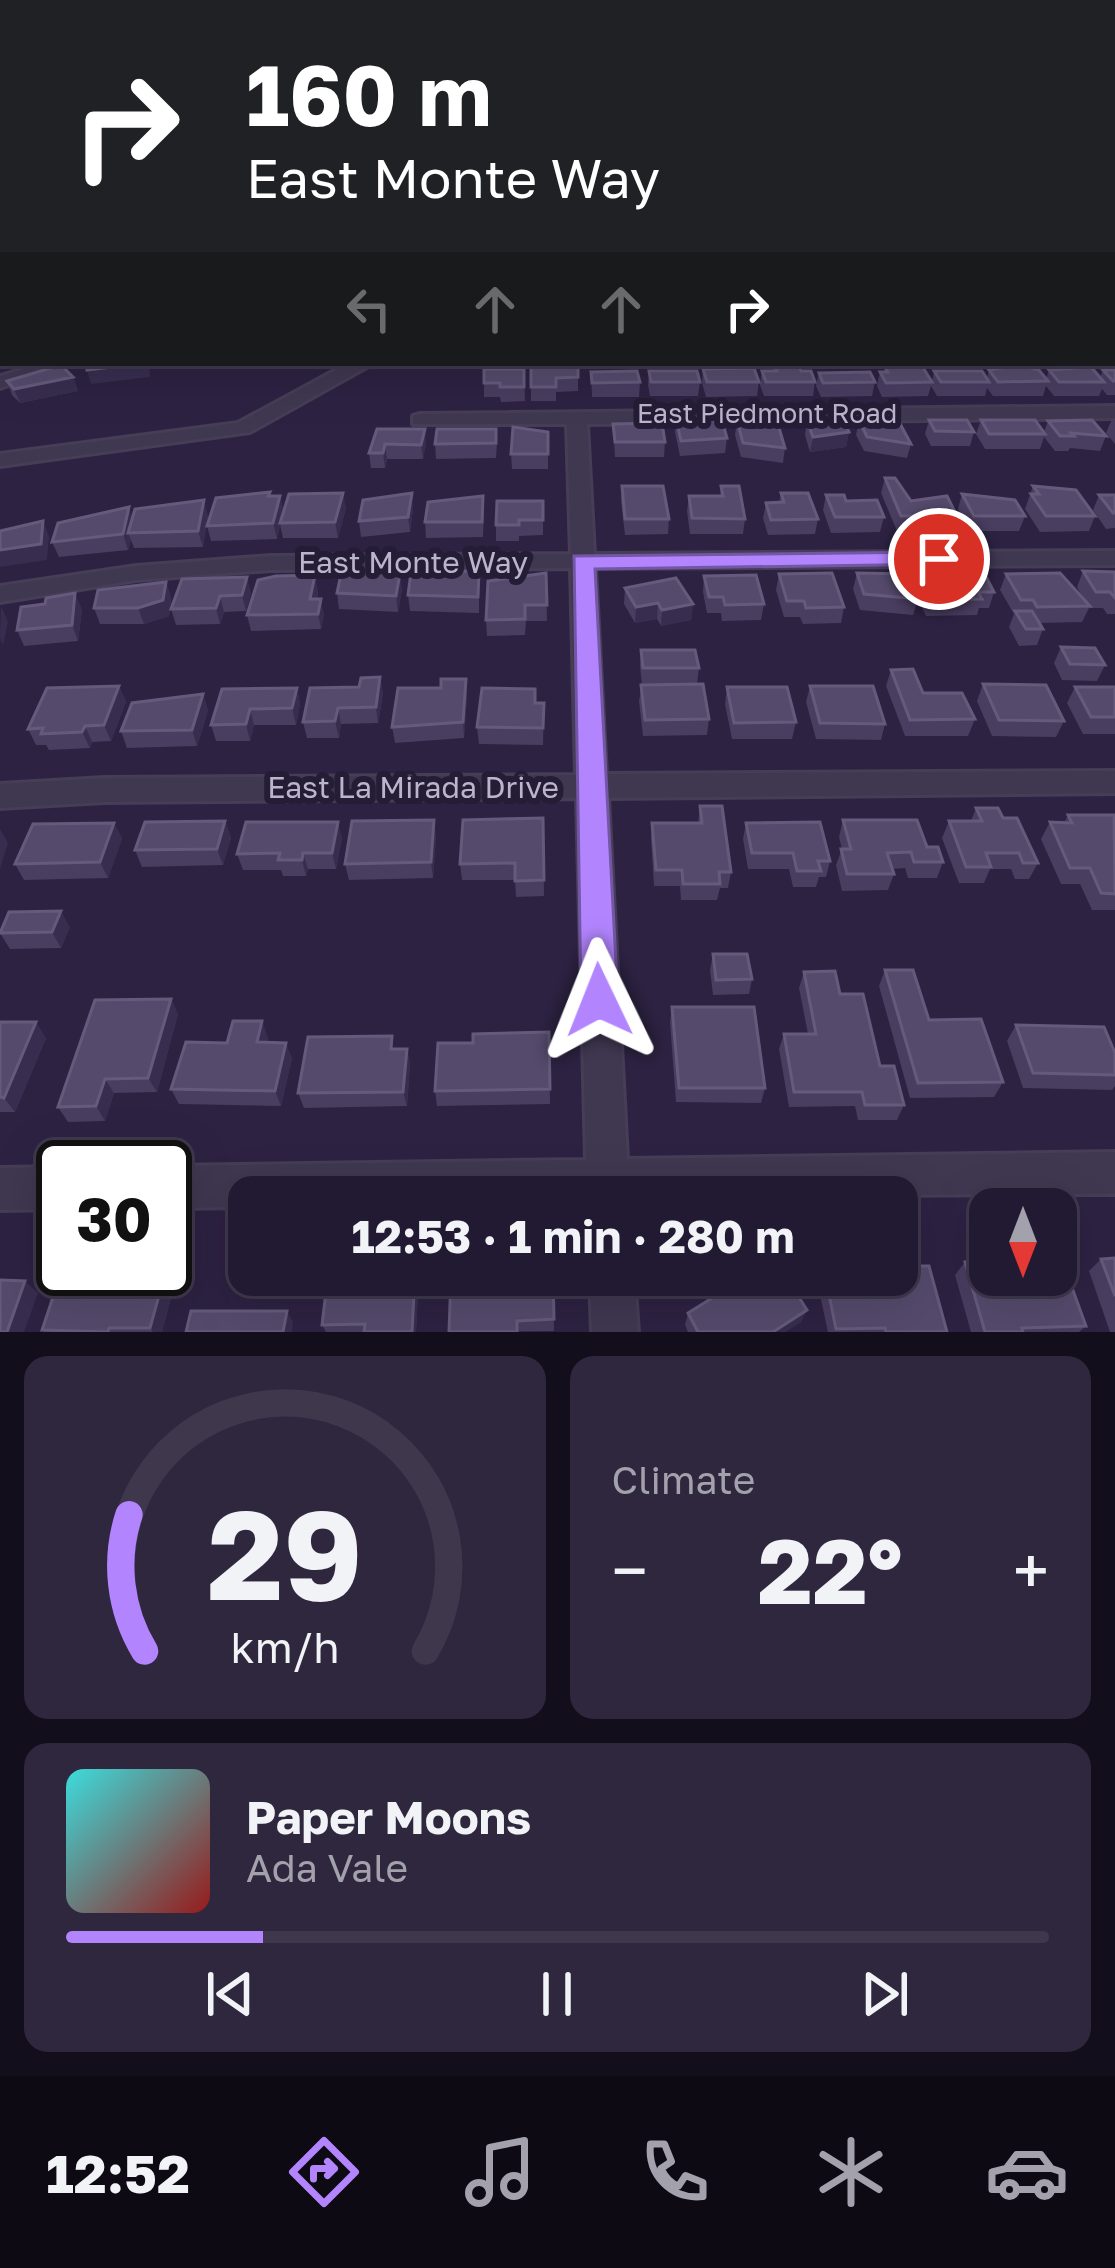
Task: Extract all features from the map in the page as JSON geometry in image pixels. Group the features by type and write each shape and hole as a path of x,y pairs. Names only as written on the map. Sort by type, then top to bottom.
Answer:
{"street":[{"path":"0,382 55,366"},
{"path":"0,460 243,428 274,415 319,381 357,366"},
{"name":"East Piedmont Road","path":"420,420 1115,412"},
{"path":"577,418 607,1176"},
{"name":"East Monte Way","path":"0,594 136,573 271,563 1115,558"},
{"name":"East La Mirada Drive","path":"0,796 104,790 1115,782"},
{"path":"918,1179 1115,1173"},
{"path":"192,1187 228,1187"},
{"path":"0,1189 36,1188"},
{"path":"613,1296 615,1332"}],"building":[{"path":"58,366 73,377 14,389 7,381"},
{"path":"578,366 578,377 556,378 556,387 531,387 531,367"},
{"path":"776,366 799,366 801,371 811,371 815,382 766,382 762,371 777,371"},
{"path":"922,366 932,382 886,383 880,372 888,372 885,367"},
{"path":"1025,366 1039,370 1048,381 998,382 989,370"},
{"path":"1091,367 1104,382 1059,382 1049,370"},
{"path":"754,368 759,382 707,382 703,369"},
{"path":"484,369 524,369 524,387 484,383"},
{"path":"637,371 640,382 592,383 591,372"},
{"path":"649,371 697,371 700,382 651,382"},
{"path":"934,371 982,371 989,382 941,382"},
{"path":"870,372 875,382 823,383 819,373"},
{"path":"721,417 727,438 681,441 676,418"},
{"path":"897,418 911,444 867,437 859,420"},
{"path":"807,420 844,421 849,432 813,437"},
{"path":"929,420 967,420 974,432 935,431"},
{"path":"981,420 1035,420 1045,434 989,434"},
{"path":"1092,420 1106,436 1060,436 1048,421"},
{"path":"737,421 777,421 785,448 743,443"},
{"path":"662,423 665,442 615,442 613,424"},
{"path":"513,427 548,432 548,454 511,454"},
{"path":"377,429 425,429 421,445 385,444 383,453 369,453"},
{"path":"437,429 496,429 496,443 435,444"},
{"path":"885,478 895,478 911,501 947,496 957,516 901,516"},
{"path":"622,486 663,486 669,519 625,519"},
{"path":"721,486 739,486 745,519 692,518 689,496 723,496"},
{"path":"1033,486 1076,490 1095,516 1046,516 1031,494 1039,494"},
{"path":"270,492 268,496 280,496 273,523 207,526 216,498"},
{"path":"343,493 335,522 280,523 289,494"},
{"path":"412,493 408,517 359,521 363,500"},
{"path":"781,493 808,493 818,519 771,520 766,503 784,502"},
{"path":"962,494 1015,500 1025,516 974,516"},
{"path":"826,495 844,495 846,501 877,500 884,517 835,517"},
{"path":"1099,495 1115,495 1115,513 1113,513"},
{"path":"483,496 482,522 425,522 428,502"},
{"path":"204,500 198,531 128,533 135,509"},
{"path":"497,501 543,501 543,520 496,525"},
{"path":"129,507 123,534 52,542 58,523"},
{"path":"43,521 41,544 0,550 0,531"},
{"path":"479,571 478,597 408,595 411,572"},
{"path":"983,571 994,592 978,592 982,599 931,600 918,574"},
{"path":"1083,571 1115,572 1115,598 1110,592 1096,592"},
{"path":"400,573 396,596 337,593 341,574"},
{"path":"546,573 547,605 525,605 525,619 486,620 488,581"},
{"path":"832,573 844,607 806,608 804,601 787,601 779,574"},
{"path":"857,573 908,574 918,599 864,594"},
{"path":"1060,573 1090,606 1037,607 1033,600 1021,600 1006,574"},
{"path":"315,575 310,599 321,599 318,614 247,615 258,580"},
{"path":"756,575 764,604 725,605 723,597 709,597 704,576"},
{"path":"247,577 242,595 220,596 216,608 171,609 182,579"},
{"path":"676,578 693,604 662,610 658,603 636,607 625,588"},
{"path":"166,582 163,600 138,608 94,608 98,590"},
{"path":"75,593 72,625 17,630 21,607"},
{"path":"1015,611 1032,611 1043,629 1026,629"},
{"path":"1061,647 1095,648 1105,665 1070,664"},
{"path":"641,650 695,650 699,668 643,668"},
{"path":"913,669 923,693 962,693 975,719 910,720 891,670"},
{"path":"380,677 376,707 338,708 335,721 303,722 310,688 359,687 361,678"},
{"path":"441,679 466,679 463,722 392,727 398,688 441,688"},
{"path":"703,684 709,719 645,720 641,685"},
{"path":"983,684 1046,685 1064,721 999,720"},
{"path":"119,686 104,725 85,726 82,732 41,734 43,728 28,729 47,688"},
{"path":"810,686 873,686 885,724 820,723"},
{"path":"727,687 787,687 796,722 734,723"},
{"path":"1075,687 1115,687 1115,717 1091,717"},
{"path":"297,688 292,708 250,709 246,724 211,725 222,689"},
{"path":"482,688 535,689 535,703 544,703 543,728 477,727"},
{"path":"203,694 192,730 121,731 132,703"},
{"path":"700,806 722,806 731,872 719,872 720,884 683,884 682,870 656,870 652,823 702,823"},
{"path":"976,808 998,808 1003,818 1017,818 1038,863 1023,863 1019,853 986,853 991,867 966,867 949,821 982,821"},
{"path":"1068,815 1114,815 1115,894 1101,893 1090,868 1070,868 1050,822 1072,823"},
{"path":"543,818 544,880 515,881 515,863 460,864 463,820"},
{"path":"434,820 431,862 345,864 352,821"},
{"path":"843,820 917,820 927,847 938,847 943,862 914,862 911,852 887,853 894,874 847,874 841,849 851,849"},
{"path":"225,821 217,849 135,850 145,822"},
{"path":"246,822 338,822 332,853 303,853 302,860 278,860 280,853 237,854"},
{"path":"820,822 830,861 818,861 821,871 797,871 793,853 752,853 746,823"},
{"path":"114,823 100,862 15,864 33,824"},
{"path":"61,911 52,932 0,933 9,912"},
{"path":"713,954 747,954 752,979 716,980"},
{"path":"885,970 913,970 929,1020 981,1019 1003,1082 918,1083"},
{"path":"835,971 840,994 863,994 880,1066 894,1066 904,1105 865,1105 862,1092 794,1092 784,1034 816,1034 804,972"},
{"path":"171,999 148,1078 105,1079 96,1106 58,1107 95,1000"},
{"path":"672,1007 754,1007 765,1088 679,1088"},
{"path":"233,1021 262,1021 257,1042 286,1043 275,1091 171,1089 186,1042 227,1043"},
{"path":"0,1022 36,1022 4,1098 0,1097"},
{"path":"1016,1025 1104,1027 1115,1053 1115,1075 1033,1073"},
{"path":"549,1032 550,1089 435,1091 438,1043 473,1043 473,1034"},
{"path":"392,1036 391,1049 407,1049 403,1092 298,1093 308,1037"},
{"path":"1115,1258 1115,1296 1101,1259"},
{"path":"918,1266 929,1266 947,1332 836,1329 829,1296 918,1296"},
{"path":"0,1280 25,1281 7,1332 0,1332"},
{"path":"53,1296 159,1296 150,1328 42,1330"},
{"path":"325,1296 414,1296 412,1332 364,1332 365,1324 322,1325"},
{"path":"450,1296 553,1296 554,1319 517,1321 517,1332 449,1332"},
{"path":"715,1296 798,1296 807,1310 773,1332 698,1332 688,1313"},
{"path":"975,1296 1075,1296 1086,1326 1022,1328 1023,1332 985,1332"},
{"path":"191,1311 287,1311 283,1332 186,1332"}],"route":[{"path":"599,1000 583,562 939,559"}]}
